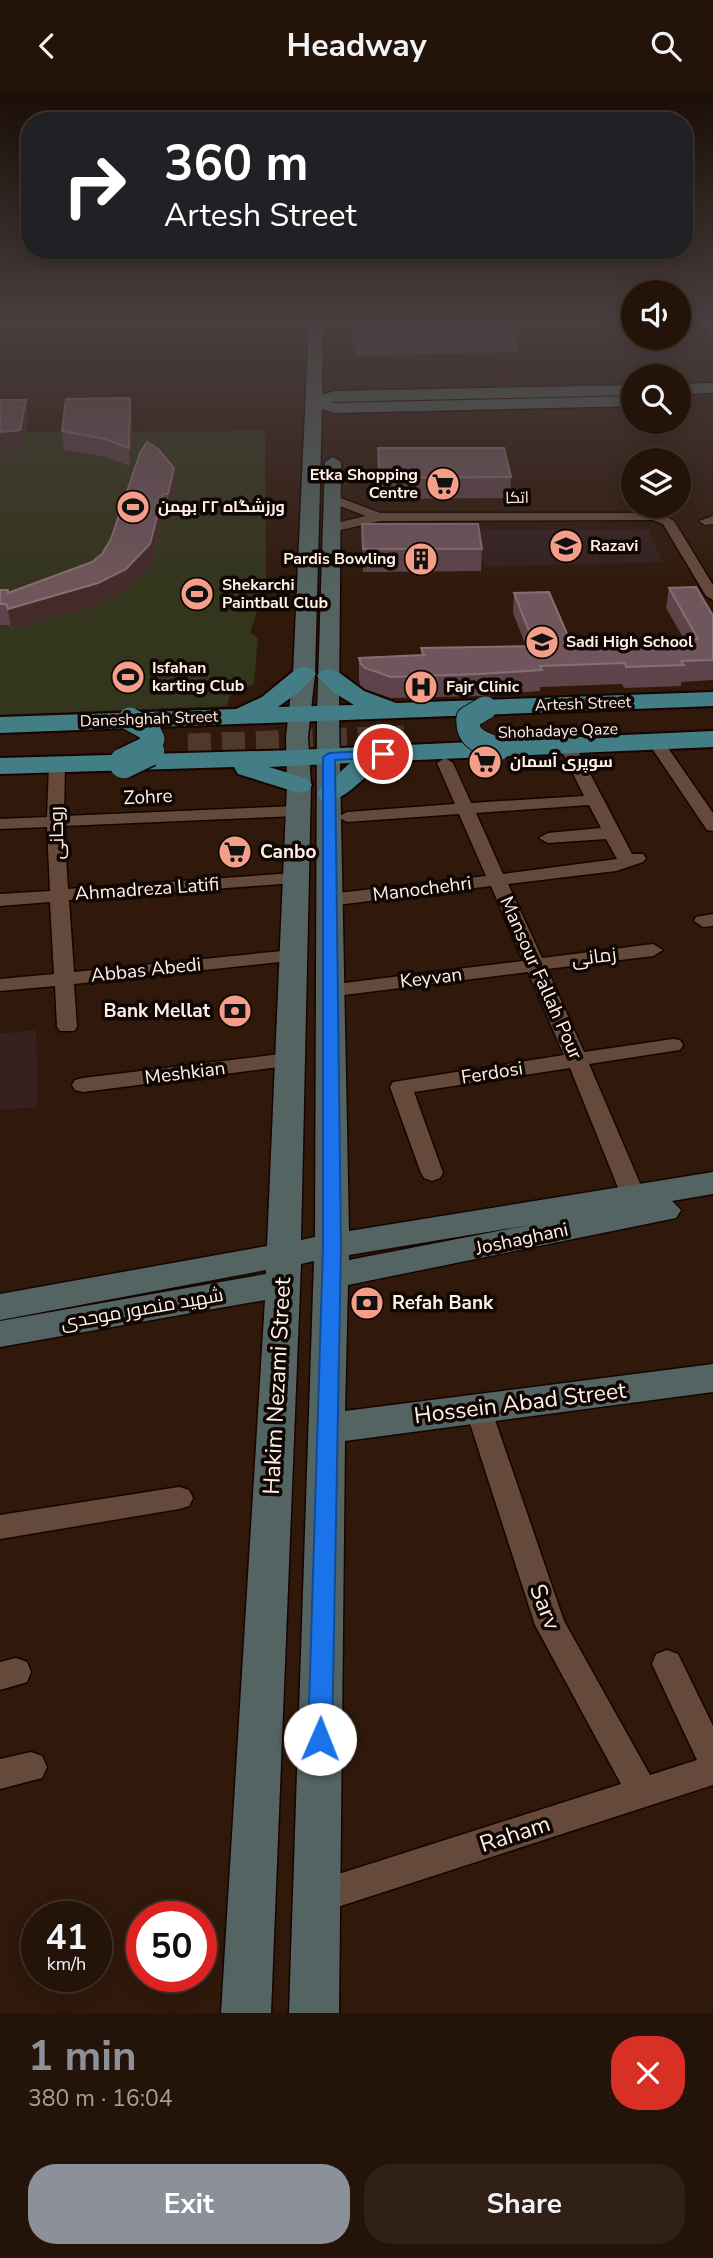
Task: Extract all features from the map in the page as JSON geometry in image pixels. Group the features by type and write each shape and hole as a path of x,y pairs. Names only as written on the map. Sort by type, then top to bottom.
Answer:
{"main road":[{"path":"314,2013 331,1261 329,899 318,771 304,674 315,412"},
{"path":"318,771 329,676 337,433 335,412"},
{"path":"337,433 369,415 381,412"},
{"path":"227,716 253,710 272,701 290,689 304,674"},
{"path":"0,738 192,746 236,765 318,771 362,767 402,731 369,703 340,687 329,676"},
{"name":"Artesh Street","path":"318,771 402,731 485,708 713,699"},
{"path":"485,708 468,718 467,728 473,739 498,749"},
{"name":"Shohadaye Qaze","path":"402,731 713,711"},
{"name":"Daneshghah Street","path":"0,725 227,716 318,771"},
{"path":"124,763 149,751 153,739 148,729 130,719"},
{"name":"Artesh Street","path":"318,771 402,731 498,749 712,737"},
{"name":"Shohadaye Qaze","path":"402,731 712,737"},
{"path":"0,767 124,763 192,746"},
{"path":"0,754 192,746"},
{"name":"Hakim Nezami Street","path":"246,2013 283,1270 294,878 318,771"},
{"name":"Joshaghani","path":"331,1261 453,1227 713,1183"},
{"name":"Joshaghani","path":"331,1261 713,1202"},
{"path":"283,1270 331,1261"},
{"name":"شهید منصور موحدی","path":"0,1307 283,1270"},
{"name":"شهید منصور موحدی","path":"0,1334 283,1270"},
{"name":"Hossein Abad Street","path":"326,1428 713,1378"}],"street":[{"path":"333,499 380,517"},
{"name":"اتکا","path":"380,517 655,516 668,521 713,596"},
{"path":"332,528 380,517"},
{"path":"655,741 708,810 713,826"},
{"path":"548,838 610,833 567,745"},
{"name":"Mansour Fallah Pour","path":"445,763 577,1061 633,1195"},
{"name":"روحانی","path":"57,765 55,822 67,1027"},
{"name":"Zohre","path":"0,824 55,822 318,771 466,809 594,800"},
{"name":"Manochehri","path":"329,899 616,866 632,860 610,833"},
{"name":"Ahmadreza Latifi","path":"0,900 294,878"},
{"name":"زمانی","path":"535,965 653,950"},
{"name":"Abbas Abedi","path":"0,985 292,956"},
{"name":"Keyvan","path":"328,991 535,965"},
{"name":"Ferdosi","path":"432,1173 401,1087 673,1045"},
{"name":"Meshkian","path":"83,1085 288,1060"},
{"name":"Sarv","path":"478,1408 550,1625 643,1793"},
{"path":"0,1527 179,1498"},
{"path":"667,1664 713,1760"},
{"name":"Raham","path":"316,1897 713,1770"}],"shaded area":[{"name":"Razavi","path":"648,529 663,562 485,567 471,530"},
{"path":"36,1030 38,1107 0,1110 0,1034"}],"green space":[{"name":"ورزشگاه ۲۲ بهمن","path":"265,431 266,582 250,633 258,638 254,684 230,696 227,706 0,715 0,432"}],"building":[{"path":"0,412 24,412 20,430 0,432"},
{"path":"64,412 130,412 129,448 105,439 62,431"},
{"path":"147,442 158,449 174,468 168,494 163,494 150,544 126,569 98,583 8,609 6,604 0,604 0,590 8,590 8,593 92,562 102,554 111,539 140,453"},
{"path":"378,448 504,448 511,477 380,478"},
{"path":"362,524 478,524 482,549 363,549"},
{"path":"696,587 713,614 713,660 681,661 684,665 626,667 625,663 540,666 542,670 391,677 365,668 359,658 424,655 421,648 535,646 514,593 549,592 571,643 698,639 669,588"}],"tunnel":[{"path":"188,745 404,737"}],"place":[{"name":"Etka Shopping Centre","path":"443,484"},
{"name":"ورزشگاه ۲۲ بهمن","path":"133,507"},
{"name":"Razavi","path":"566,546"},
{"name":"Pardis Bowling","path":"421,559"},
{"name":"Shekarchi Paintball Club","path":"197,594"},
{"name":"Sadi High School","path":"542,642"},
{"name":"Isfahan karting Club","path":"128,677"},
{"name":"Fajr Clinic","path":"421,687"},
{"name":"سوپری آسمان","path":"485,762"},
{"name":"Canbo","path":"235,852"},
{"name":"Bank Mellat","path":"235,1011"},
{"name":"Refah Bank","path":"367,1303"}],"route":[{"path":"320,1739 332,1246 328,991 329,757 383,754"}]}
